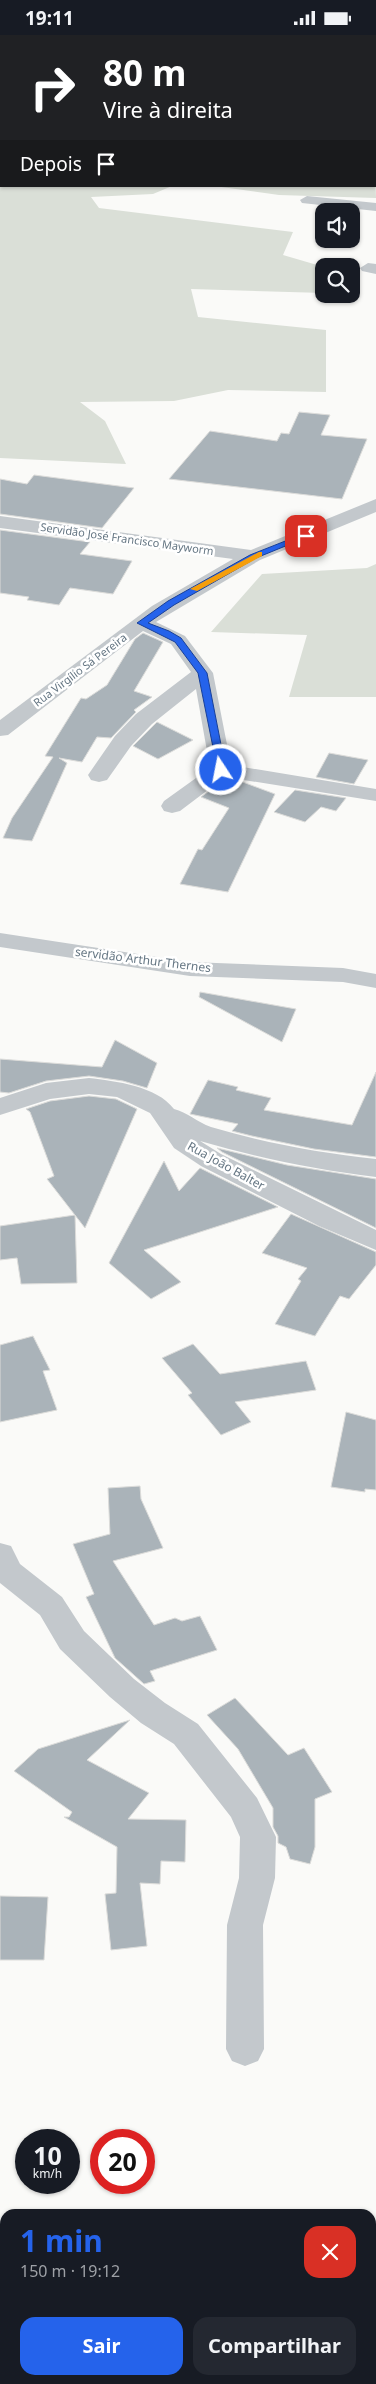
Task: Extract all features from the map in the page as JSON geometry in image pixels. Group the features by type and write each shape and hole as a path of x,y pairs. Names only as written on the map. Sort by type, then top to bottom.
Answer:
{"street":[{"path":"307,200 376,207"},
{"name":"Rua Virgílio Sá Pereira","path":"0,730 166,606 253,556 376,505"},
{"name":"Servidão José Francisco Mayworm","path":"0,522 253,556"},
{"path":"142,623 178,640 202,673 221,770"},
{"path":"99,775 122,741 144,719 202,673"},
{"path":"172,806 221,770 374,795"},
{"name":"servidão Arthur Thernes","path":"0,940 190,969 343,975 376,981"},
{"path":"0,1107 46,1091 89,1086 123,1090 159,1107 190,1129 246,1146 331,1163 376,1168"},
{"name":"Rua João Balter","path":"159,1107 183,1142 211,1161 329,1220 376,1241"},
{"path":"0,1555 8,1572 51,1606 72,1640 122,1688 153,1713 186,1734 245,1808 258,1837 257,1878 244,1925 245,2049"}],"shaded area":[{"path":"0,187 170,187 153,194 91,197 99,208 293,232 283,255 315,264 315,293 191,289 198,317 326,330 326,392 228,390 174,401 80,402 105,421 126,464 0,458"},
{"path":"221,187 376,187 376,198 279,195"},
{"path":"376,564 376,697 289,697 307,635 211,632 262,574 367,568"}],"building":[{"path":"299,412 330,415 321,435 367,439 342,499 169,479 210,431 277,441 281,433 289,434"},
{"path":"34,475 134,488 102,528 0,514 0,479 27,484"},
{"path":"0,530 90,542 80,554 132,561 113,594 70,588 59,605 27,600 29,597 0,593"},
{"path":"143,633 163,642 134,691 152,697 134,710 136,712 111,738 97,737 82,762 59,758 67,763 32,841 3,838 12,818 53,757 45,756 81,698 86,699 107,685 135,639"},
{"path":"157,722 193,740 158,759 133,746"},
{"path":"329,753 368,760 354,784 316,777"},
{"path":"225,779 240,781 275,794 228,892 180,884 198,849 202,850 229,808 201,797"},
{"path":"295,790 346,798 336,811 321,807 305,822 274,812"},
{"path":"200,992 296,1009 282,1042 199,997"},
{"path":"115,1040 157,1063 147,1088 123,1081 89,1076 46,1081 9,1093 0,1092 0,1059 102,1067"},
{"path":"376,1072 376,1157 314,1149 252,1136 232,1131 238,1124 190,1114 208,1080 238,1087 236,1090 271,1098 264,1110 352,1125"},
{"path":"89,1096 116,1099 137,1109 85,1228 47,1179 54,1176 30,1112 26,1109 50,1101"},
{"path":"217,1148 287,1165 376,1179 376,1228 222,1152"},
{"path":"164,1161 179,1191 200,1168 278,1207 144,1250 181,1282 151,1299 109,1263"},
{"path":"291,1214 376,1252 376,1265 349,1299 340,1296 315,1336 275,1324 301,1281 298,1279 307,1268 262,1253"},
{"path":"75,1215 77,1283 21,1284 17,1258 0,1260 0,1226"},
{"path":"33,1336 50,1370 43,1371 57,1410 0,1422 0,1345"},
{"path":"193,1344 220,1374 306,1361 316,1390 235,1402 251,1422 221,1435 188,1395 192,1393 162,1358"},
{"path":"346,1412 376,1420 376,1490 365,1489 365,1492 331,1487"},
{"path":"140,1486 141,1499 163,1548 113,1561 154,1625 175,1618 182,1621 200,1616 217,1650 150,1671 155,1681 144,1684 115,1658 86,1597 94,1594 73,1544 110,1534 108,1488"},
{"path":"235,1698 288,1755 304,1748 332,1792 315,1799 315,1847 310,1864 290,1859 286,1847 278,1843 278,1836 273,1827 273,1808 238,1749 207,1715"},
{"path":"130,1720 87,1760 149,1793 128,1819 186,1820 185,1862 161,1861 160,1884 140,1883 147,1946 111,1950 105,1894 116,1893 117,1847 64,1817 69,1817 72,1812 14,1771 38,1749"},
{"path":"0,1896 48,1897 44,1960 0,1960"}],"slow traffic":[{"path":"194,589 259,554"}],"route":[{"path":"221,770 202,673 178,640 142,623 159,610 253,556 306,536"}]}
